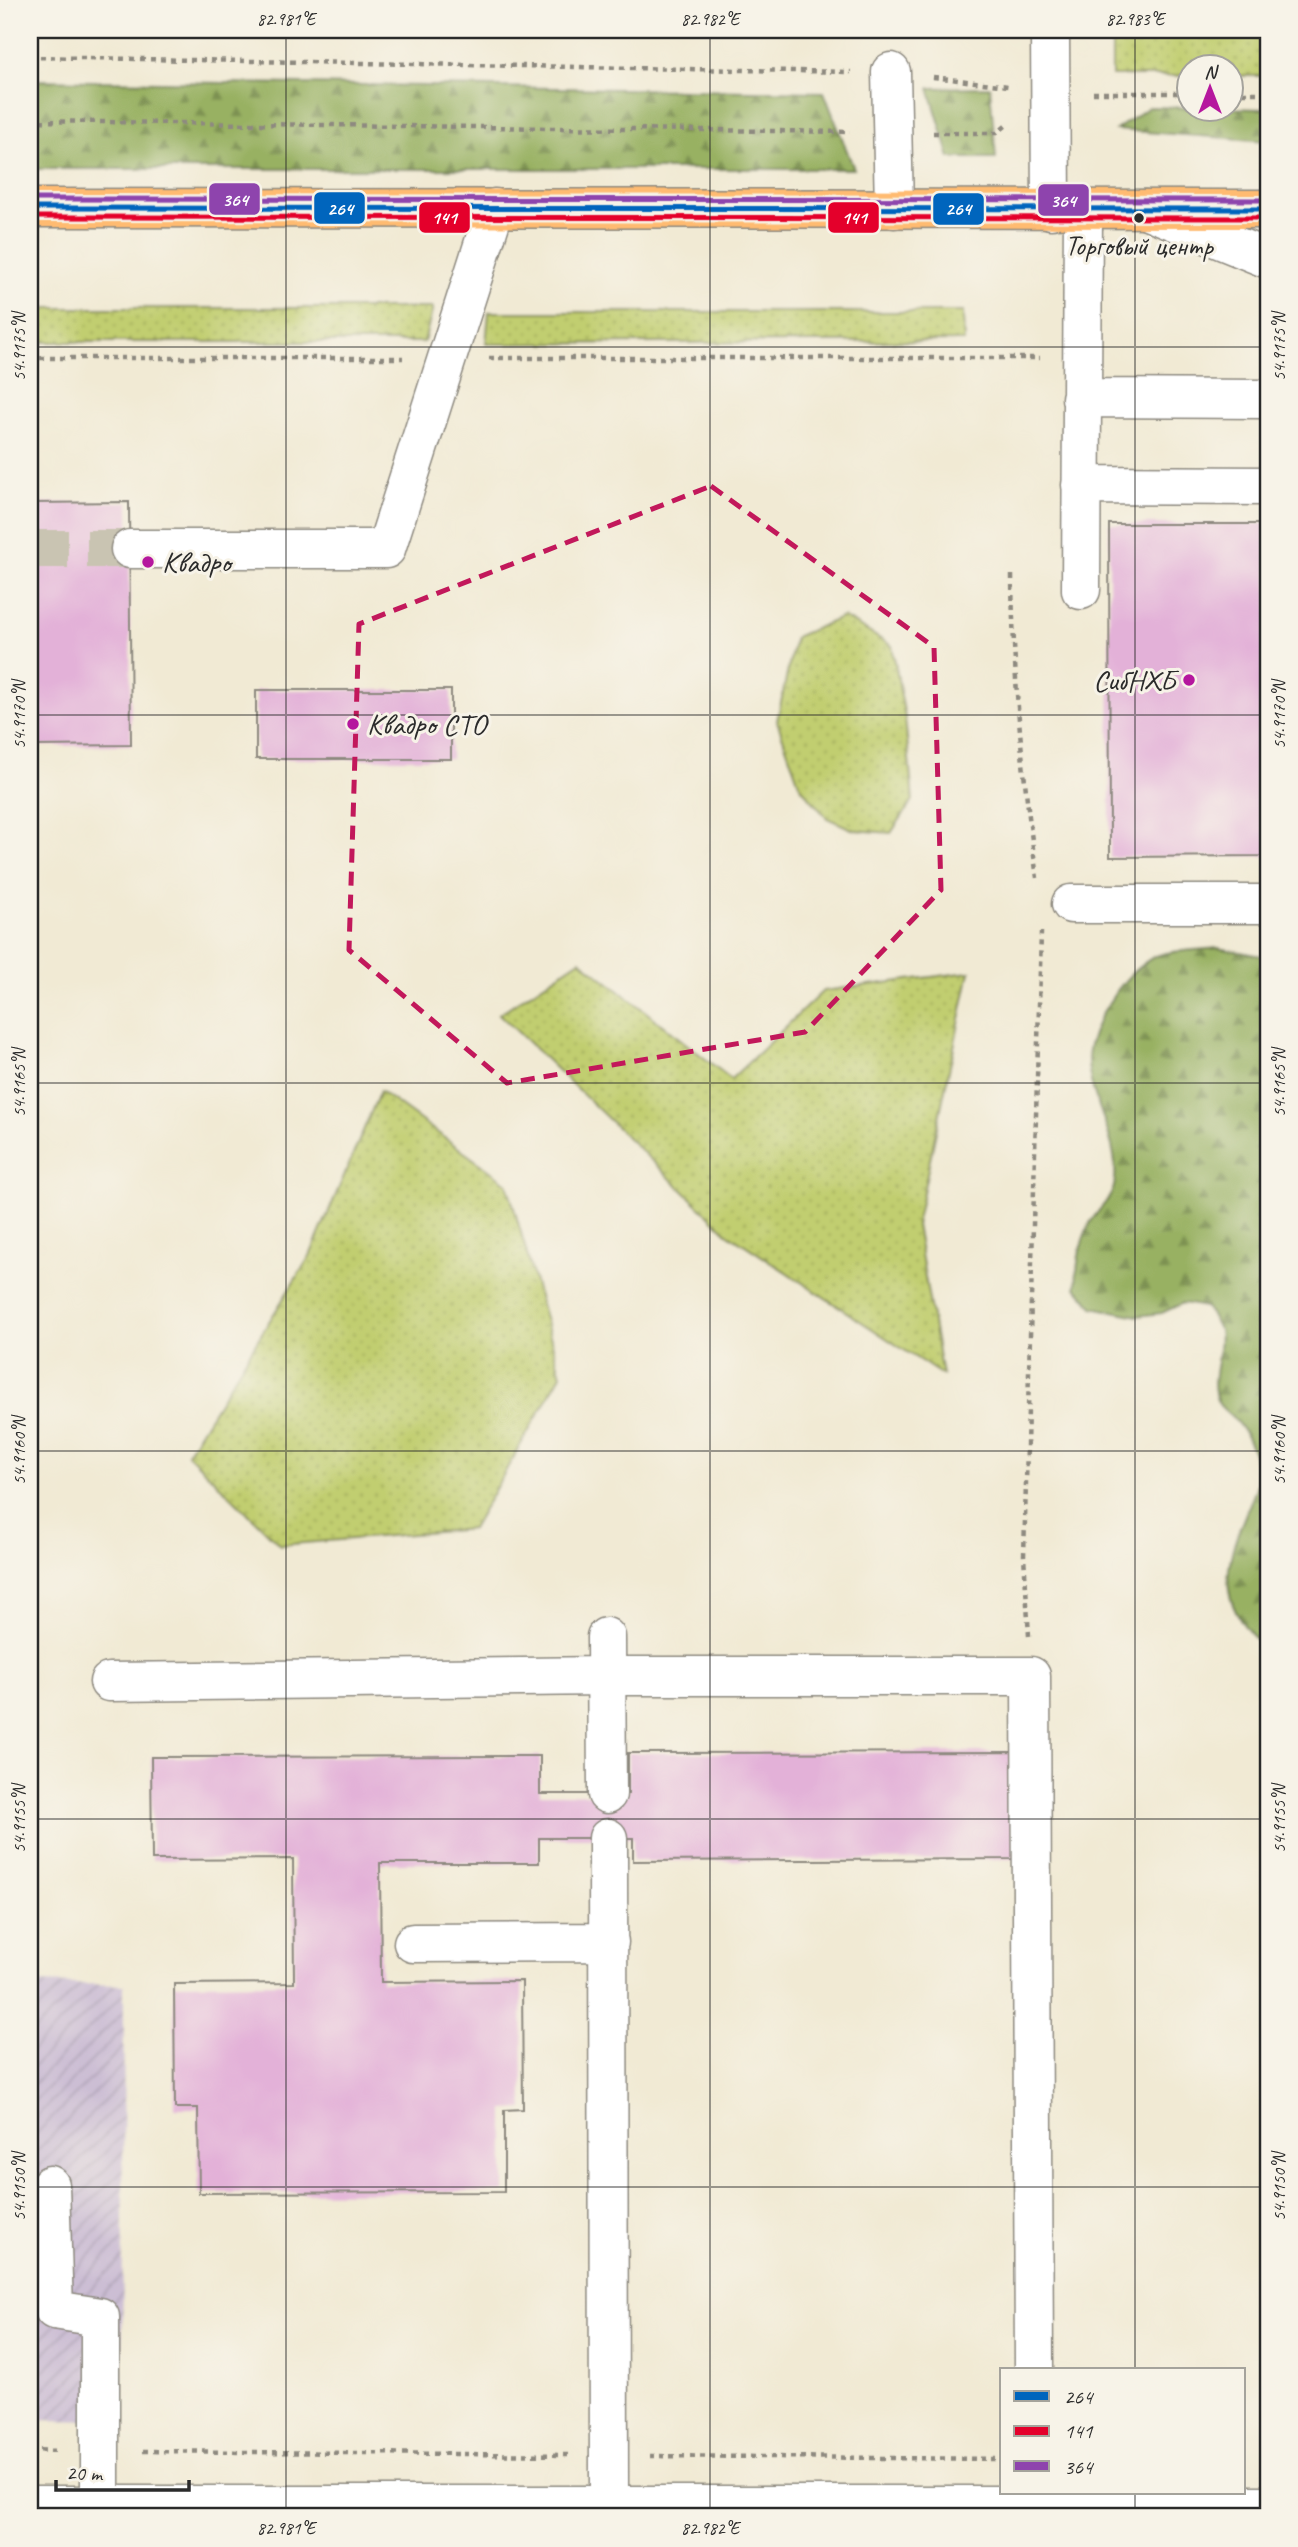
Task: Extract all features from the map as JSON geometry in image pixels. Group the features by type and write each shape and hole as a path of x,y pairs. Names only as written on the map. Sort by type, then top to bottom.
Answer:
{"main road":[{"path":"30,208 1268,209"}],"street":[{"path":"1050,30 1050,90 1067,210 1081,358 1081,590"},
{"path":"891,72 894,209"},
{"path":"130,549 386,549 495,208"},
{"path":"1143,208 1268,259"},
{"path":"1081,398 1268,399"},
{"path":"1081,485 1268,486"},
{"path":"1056,915 1268,904"},
{"path":"606,1637 607,1794"},
{"path":"109,1682 606,1676 1031,1676 1034,2368"},
{"path":"608,1838 609,2505"},
{"path":"413,1943 609,1941"},
{"path":"50,2185 54,2310 100,2317 100,2505"},
{"path":"30,2505 368,2511 1035,2499 1268,2505"}],"path":[{"path":"30,57 891,72 1050,90 1176,93"},
{"path":"30,121 997,133 1050,90"},
{"path":"1246,93 1268,93"},
{"path":"30,358 1081,358"},
{"path":"1012,575 1013,660 1025,790 1038,884"},
{"path":"1031,1676 1024,1556 1056,915"},
{"path":"30,2450 1000,2459"}],"highlighted area":[{"path":"711,486 934,647 941,890 805,1032 507,1083 349,950 359,624"}],"shaded area":[{"path":"30,1983 124,1985 122,2421 30,2420"}],"green space":[{"path":"1112,30 1268,30 1268,76 1246,76 1246,52 1176,52 1176,76 1112,76"},
{"path":"30,80 824,92 854,169 30,169"},
{"path":"990,87 996,158 950,158 929,88"},
{"path":"1149,107 1176,107 1176,122 1246,122 1246,109 1268,109 1268,141 1116,130"},
{"path":"30,308 433,308 424,342 30,342"},
{"path":"489,312 963,312 964,341 486,344"},
{"path":"843,617 892,646 905,718 913,800 891,833 854,830 827,818 800,786 777,721 795,637"},
{"path":"1218,948 1268,957 1268,1651 1252,1636 1241,1620 1229,1590 1231,1556 1255,1493 1258,1477 1248,1439 1239,1425 1220,1406 1215,1395 1220,1339 1217,1324 1205,1307 1183,1303 1162,1313 1137,1316 1093,1307 1076,1287 1079,1255 1086,1233 1092,1219 1112,1193 1115,1180 1113,1149 1093,1090 1088,1061 1094,1032 1119,988 1142,965 1167,953"},
{"path":"580,960 731,1079 823,991 970,972 916,1225 942,1375 727,1233 499,1014"},
{"path":"380,1091 507,1183 561,1375 472,1529 280,1545 187,1453 310,1256"}],"building":[{"path":"129,502 131,745 30,746 30,503"},
{"name":"СибНХБ","path":"1109,524 1268,524 1268,856 1110,857"},
{"name":"Квадро СТО","path":"256,690 451,690 451,759 256,759"},
{"path":"1014,1752 1015,1859 633,1861 633,1838 539,1838 539,1863 380,1863 381,1982 522,1981 523,2109 504,2110 504,2192 199,2193 198,2108 175,2108 174,1984 294,1983 293,1859 152,1860 151,1757 540,1756 540,1794 628,1794 628,1753"}],"tunnel":[{"path":"30,549 130,549"}],"transit line":[{"name":"364","path":"30,199 1268,200"},
{"name":"264","path":"30,208 1268,209"},
{"name":"141","path":"30,217 1268,218"}],"place":[{"name":"Торговый центр","path":"1139,218"},
{"name":"Квадро","path":"148,562"},
{"name":"СибНХБ","path":"1189,680"},
{"name":"Квадро СТО","path":"353,724"}]}
